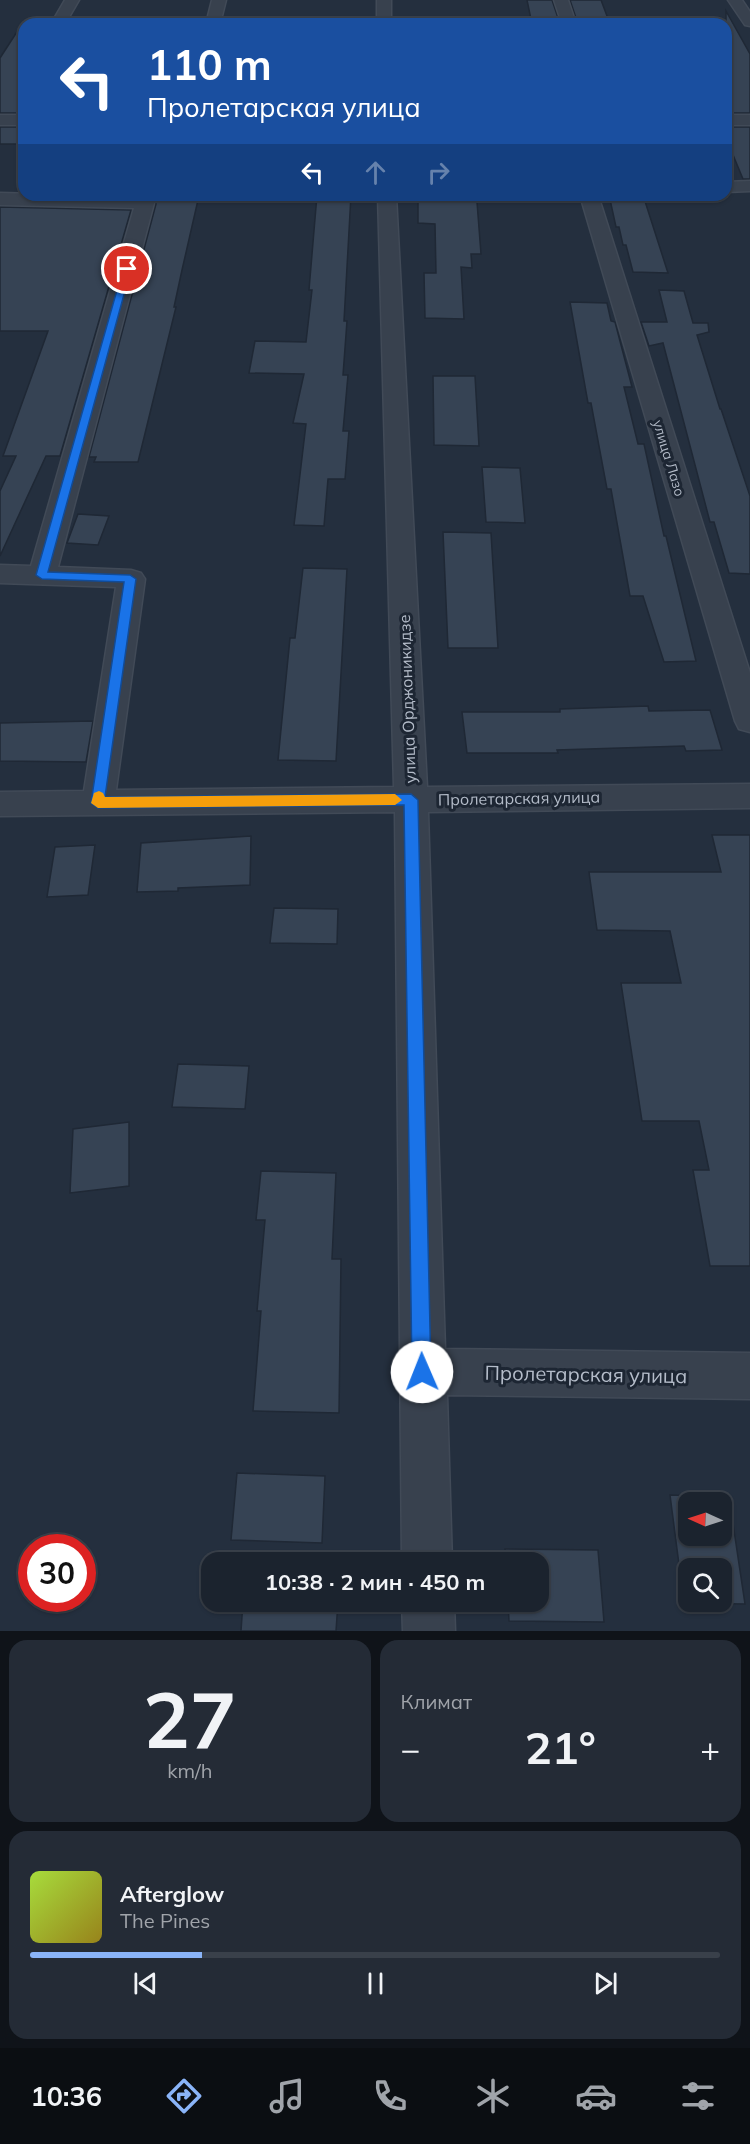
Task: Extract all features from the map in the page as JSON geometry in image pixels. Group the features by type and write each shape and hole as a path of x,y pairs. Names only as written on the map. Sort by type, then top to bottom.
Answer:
{"street":[{"path":"62,18 72,0"},
{"path":"214,18 219,0"},
{"path":"384,0 384,18"},
{"path":"561,0 567,18"},
{"path":"735,0 750,22"},
{"path":"0,120 18,120"},
{"path":"732,120 750,120"},
{"path":"732,187 750,186"},
{"name":"улица Орджоникидзе","path":"387,201 411,800 427,1552"},
{"name":"улица Лазо","path":"591,201 750,721"},
{"path":"2,204 145,203 42,575"},
{"path":"0,574 130,579 98,803"},
{"name":"Пролетарская улица","path":"0,804 750,796"},
{"name":"Пролетарская улица","path":"422,1372 750,1376"},
{"path":"428,1612 429,1631"}],"building":[{"path":"527,0 552,0 558,18 531,18"},
{"path":"570,0 601,0 608,18 576,18"},
{"path":"732,22 750,54 750,113 732,113"},
{"path":"18,30 18,113 0,113 0,58"},
{"path":"0,127 18,127 18,144 0,144"},
{"path":"732,127 750,127 750,179 743,179 732,152"},
{"path":"155,201 198,201 174,307 176,307 138,462 94,462 96,457 89,457"},
{"path":"316,201 351,201 343,375 348,375 343,431 349,431 345,479 328,479 324,526 294,525 306,424 293,423 304,374 249,373 255,341 306,342 312,290 309,290"},
{"path":"418,201 477,202 481,254 471,254 472,268 461,267 464,319 425,318 424,273 436,273 435,224 418,223"},
{"path":"610,201 645,201 668,273 633,272 626,245 623,245 619,227 616,227"},
{"path":"0,207 131,210 60,456 46,456 0,556 0,491 16,456 3,456 48,331 0,331"},
{"path":"659,290 684,291 693,323 708,323 709,332 697,335 750,496 750,574 729,573 714,522 710,522 663,343 649,346 641,322 667,322"},
{"path":"570,302 607,303 611,321 615,322 632,387 624,387 638,444 644,444 664,536 666,536 696,661 664,662 643,596 630,596 611,489 607,489 591,403 588,403"},
{"path":"433,376 475,376 479,446 434,445"},
{"path":"482,467 520,468 525,523 486,522"},
{"path":"78,514 109,516 98,545 67,543"},
{"path":"443,532 491,533 498,648 448,648"},
{"path":"303,568 347,569 336,761 278,760 290,638 295,638"},
{"path":"648,706 649,711 710,710 722,750 686,751 684,746 557,750 558,753 467,753 462,712 560,712 560,709"},
{"path":"93,721 86,762 0,761 0,723"},
{"path":"712,835 750,835 750,1266 710,1266 693,1170 709,1170 699,1121 642,1121 621,983 681,983 670,931 597,930 589,872 721,872"},
{"path":"251,836 250,885 137,892 141,843"},
{"path":"95,845 88,895 47,897 55,847"},
{"path":"274,908 338,909 337,944 270,943"},
{"path":"178,1064 249,1066 245,1109 172,1107"},
{"path":"129,1122 129,1186 70,1193 73,1129"},
{"path":"261,1171 336,1173 332,1259 341,1259 339,1413 253,1411 261,1311 257,1311 265,1220 256,1220"},
{"path":"237,1473 325,1476 322,1543 231,1540"},
{"path":"670,1495 678,1495 678,1546 732,1546 732,1517 745,1604 732,1604 732,1558 678,1558"},
{"path":"505,1549 598,1550 604,1622 509,1621 509,1612 549,1612 549,1552 505,1552"},
{"path":"242,1612 337,1612 336,1631 241,1631"}],"slow traffic":[{"path":"99,796 98,803 395,800"}],"route":[{"path":"127,269 42,575 130,579 98,803 411,800 422,1372"}]}
